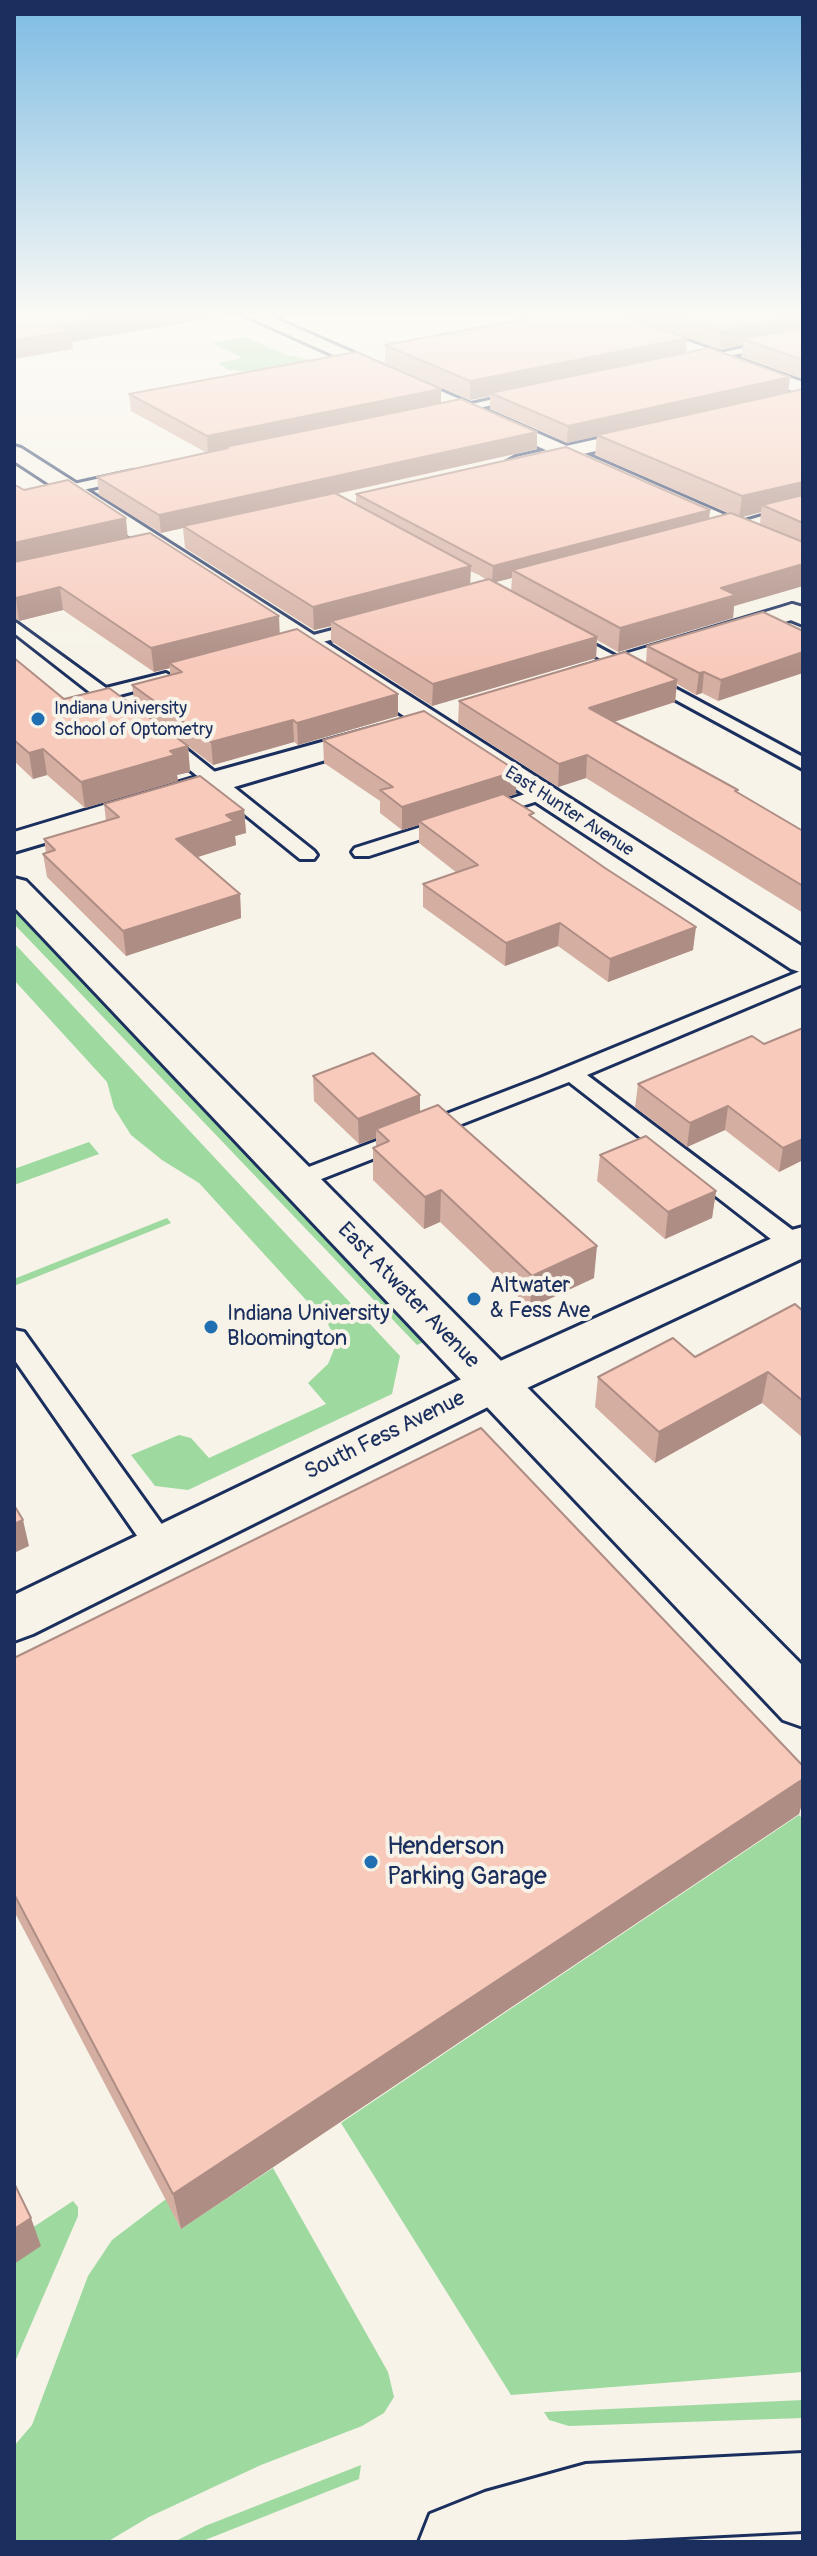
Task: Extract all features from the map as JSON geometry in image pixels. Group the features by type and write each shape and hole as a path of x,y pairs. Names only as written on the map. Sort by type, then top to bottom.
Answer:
{"street":[{"path":"516,431 803,558"},
{"path":"498,467 661,431"},
{"name":"East Hunter Avenue","path":"14,452 803,962"},
{"path":"120,552 189,537"},
{"path":"549,685 799,613"},
{"path":"14,842 217,780 463,711"},
{"name":"East Atwater Avenue","path":"14,888 803,1703"},
{"name":"South Fess Avenue","path":"14,1619 493,1384 800,1246"},
{"path":"458,2542 485,2531 586,2503 708,2518 803,2492"}],"lane":[{"path":"14,501 142,473"},
{"path":"697,536 803,508"},
{"path":"263,652 386,621"},
{"path":"14,626 217,780 307,855"},
{"path":"556,629 803,764"},
{"path":"103,694 176,675"},
{"path":"362,852 541,794"},
{"path":"297,1180 571,1073 803,976"},
{"path":"571,1073 800,1246"},
{"path":"14,1339 160,1545"}],"green space":[{"path":"14,909 430,1339 417,1345 14,924"},
{"path":"14,943 400,1356 392,1394 188,1490 155,1486 131,1455 179,1435 191,1438 209,1458 326,1404 308,1383 328,1364 335,1347 333,1335 328,1324 199,1183 162,1160 131,1135 114,1108 107,1082 14,980"},
{"path":"89,1142 99,1154 14,1185 14,1169"},
{"path":"167,1218 171,1223 14,1286 14,1279"},
{"path":"799,1815 803,1819 803,2372 511,2395 341,2123"},
{"path":"273,2168 388,2372 394,2397 384,2413 362,2426 261,2465 149,2517 107,2542 14,2542 14,2446 32,2425 88,2276 112,2240 166,2199 181,2229"},
{"path":"73,2201 78,2207 78,2216 14,2364 14,2264 32,2228"},
{"path":"803,2400 803,2418 569,2426 549,2420 544,2412"},
{"path":"361,2465 359,2479 200,2542 174,2542 205,2526"}],"building":[{"path":"198,431 230,431 207,436"},
{"path":"302,431 537,432 159,515 97,477 228,448 225,447"},
{"path":"614,431 803,431 803,482 742,496 597,435"},
{"path":"566,447 710,510 493,566 356,494"},
{"path":"68,480 126,518 14,543 14,486 24,490"},
{"path":"335,493 471,566 313,607 183,526"},
{"path":"803,495 803,523 762,505"},
{"path":"731,513 803,542 803,564 721,588 736,595 620,628 512,570"},
{"path":"150,533 279,616 151,648 60,587 14,597 14,562"},
{"path":"489,579 597,637 433,684 331,621"},
{"path":"763,612 803,631 803,652 721,680 704,672 699,673 647,646"},
{"path":"297,629 398,694 297,723 293,720 211,742 132,685 182,672 169,663"},
{"path":"625,652 677,680 589,708 738,790 735,791 803,831 803,886 587,755 559,764 459,701"},
{"path":"14,658 64,699 109,688 188,746 170,751 175,755 81,782 43,749 29,753 14,740"},
{"path":"424,711 517,771 402,807 380,790 393,787 323,740"},
{"path":"200,776 244,810 226,815 234,821 176,839 240,894 123,931 43,854 55,850 44,839 119,817 104,804"},
{"path":"503,794 534,813 529,815 605,868 696,927 610,959 560,923 506,943 423,884 478,865 419,821"},
{"path":"803,1028 803,1139 783,1148 728,1106 690,1123 638,1084 752,1036 764,1044"},
{"path":"373,1053 420,1095 358,1119 313,1076"},
{"path":"438,1105 597,1246 532,1276 441,1190 425,1197 373,1148 389,1141 376,1129"},
{"path":"646,1136 716,1191 668,1212 600,1155"},
{"path":"795,1304 803,1311 803,1401 768,1372 659,1432 598,1377 673,1338 695,1357"},
{"name":"Henderson Parking Garage","path":"481,1428 803,1766 803,1779 173,2194 14,1894 14,1658"},
{"path":"14,1505 23,1520 14,1524"},
{"path":"14,2183 31,2218 14,2229"}],"place":[{"name":"Indiana University School of Optometry","path":"38,719"},
{"name":"Altwater & Fess Ave","path":"474,1299"},
{"name":"Indiana University Bloomington","path":"211,1327"},
{"name":"Henderson Parking Garage","path":"371,1862"}]}
